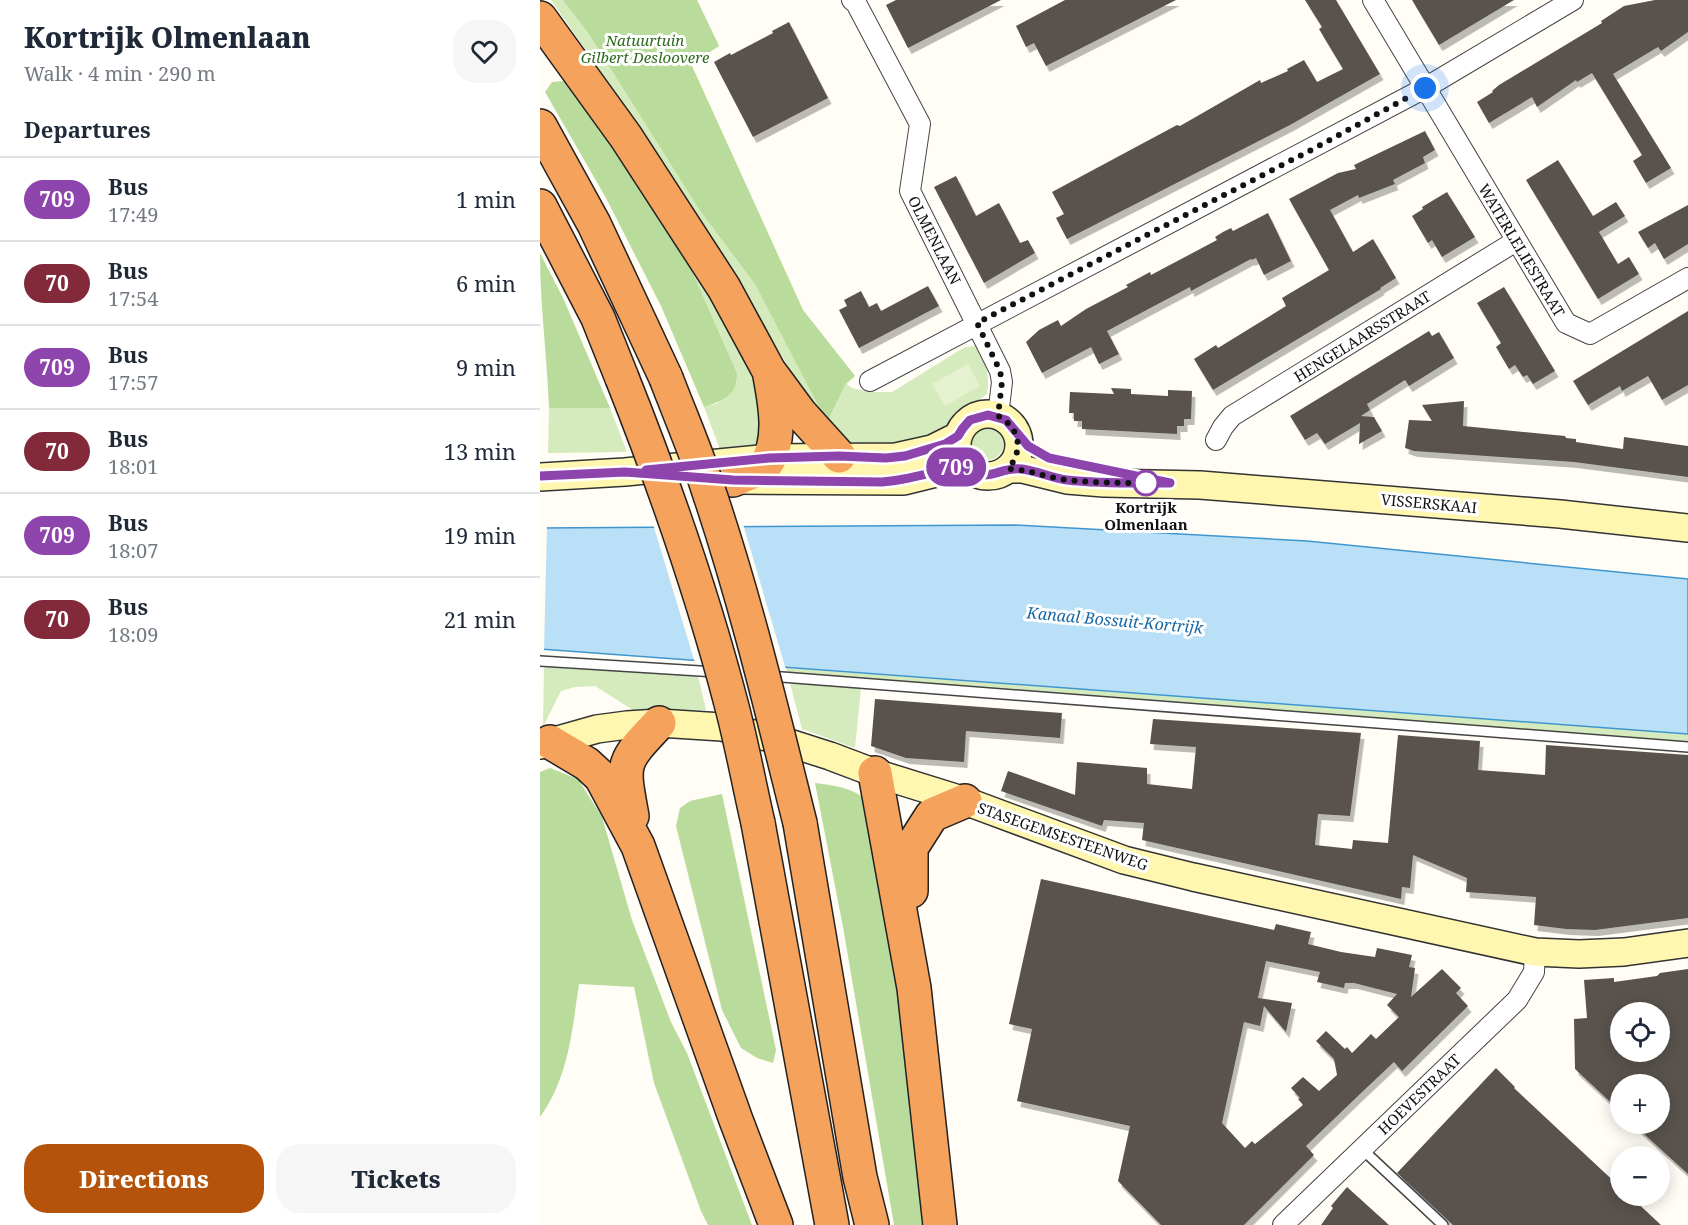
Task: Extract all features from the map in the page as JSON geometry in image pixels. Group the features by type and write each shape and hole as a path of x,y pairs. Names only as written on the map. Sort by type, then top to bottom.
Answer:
{"highway":[{"path":"540,18 626,137 724,288 769,371 800,413 839,456"},
{"path":"540,126 594,224 666,378 708,488 729,555 771,706 800,823 860,1177 872,1225"},
{"path":"540,206 598,318 648,443 695,581 732,707 758,823 832,1225"},
{"path":"733,480 764,467 769,458 775,437 777,417 769,371"},
{"path":"638,846 626,769 633,752 659,723"},
{"path":"545,743 587,764 601,777 638,846 776,1225"},
{"path":"875,773 914,988 940,1225"},
{"path":"914,988 910,848 932,815 965,801"}],"street":[{"name":"OLMENLAAN","path":"852,0 856,3 920,124 910,191 1000,371 1007,425"},
{"name":"WATERLELIESTRAAT","path":"1373,0 1566,323 1590,334 1688,278"},
{"path":"870,381 1315,148 1425,88 1573,0"},
{"name":"HENGELAARSSTRAAT","path":"1216,440 1232,416 1516,241"},
{"path":"547,475 625,472 769,458 905,456 932,449 958,436 970,420 988,415 1007,425 1019,443 1018,453 1008,469 1000,473 986,476 975,474 965,466 958,454 958,436"},
{"name":"VISSERSKAAI","path":"1007,425 1028,446 1049,458 1170,483"},
{"path":"625,472 733,480 904,481 965,466"},
{"name":"VISSERSKAAI","path":"1008,469 1022,469 1066,480 1104,483 1170,483 1548,513 1688,528"},
{"name":"STASEGEMSESTEENWEG","path":"545,743 605,728 659,723 722,727 807,749 965,801 1124,860 1193,877 1535,952 1579,954 1624,952 1688,943"},
{"name":"HOEVESTRAAT","path":"1283,1225 1517,1000 1534,972 1535,952"}],"lane":[{"path":"540,661 735,674"},
{"path":"757,675 1688,747"},
{"path":"1362,1149 1443,1225"}],"green space":[{"name":"Natuurtuin Gilbert Desloovere","path":"551,0 697,0 719,46 691,64 803,310 855,376 847,384 852,388 869,392 892,392 965,347 977,346 986,369 987,394 954,419 945,431 919,446 842,444 824,425 666,166"},
{"name":"Natuurtuin Gilbert Desloovere","path":"563,0 697,0 719,46 691,64 803,310 855,376 846,383 827,422 755,284 699,209 589,34"},
{"path":"552,82 569,82 577,92 691,269 737,373 737,380 732,391 717,402 704,407 661,306 606,198 545,92"},
{"path":"540,253 564,300 610,408 549,408"},
{"path":"691,269 709,292 766,401 760,444 751,451 721,452 704,407 718,403 737,382 737,373"},
{"path":"968,364 980,386 945,406 932,384"},
{"path":"549,408 610,408 627,452 548,453"},
{"path":"987,426 999,431 1004,443 999,455 987,460 975,455 970,443 975,431"},
{"path":"544,666 698,676 706,710 633,710 595,686 575,687 561,691 543,727"},
{"path":"786,668 1688,734 1688,742 862,679 855,748 802,729"},
{"path":"550,768 578,779 602,817 632,920 671,1022 687,1053 752,1225 708,1225 701,1211 654,1083 634,987 579,984 568,1053 550,1102 540,1117 540,772"},
{"path":"815,783 851,790 869,803 893,896 929,1225 894,1225 843,927"},
{"path":"722,794 776,1050 773,1063 757,1058 741,1048 722,1010 676,826 680,808 690,801"}],"water":[{"name":"Kanaal Bossuit-Kortrijk","path":"1015,525 1307,541 1688,579 1688,734 540,649 540,528"}],"pier":[{"path":"653,524 743,524 786,670 695,663"},
{"path":"540,525 547,525 544,652 540,652"}],"building":[{"path":"896,0 1001,0 908,48 886,5"},
{"path":"1065,0 1176,0 1046,66 1034,43 1026,47 1016,26"},
{"path":"1305,0 1336,0 1380,74 1290,125 1067,239 1056,218 1064,214 1052,192 1177,125 1180,126 1260,80 1261,83 1288,71 1287,69 1304,60 1317,82 1343,69 1319,29 1322,27"},
{"path":"1412,0 1514,0 1439,45"},
{"path":"1655,0 1688,0 1688,32 1661,51 1658,47 1613,74 1671,168 1646,183 1633,161 1642,155 1592,73 1577,82 1576,80 1537,107 1532,97 1489,123 1477,102 1493,92 1499,85 1602,23 1601,21 1624,6"},
{"path":"789,22 828,98 753,137 714,62 773,33 772,31"},
{"path":"1425,131 1435,150 1423,157 1425,163 1393,180 1395,184 1359,198 1358,195 1330,210 1353,252 1373,239 1396,278 1213,390 1194,359 1216,345 1218,348 1286,306 1282,298 1329,270 1289,199 1338,173 1356,169 1354,165"},
{"path":"1558,160 1593,216 1616,202 1625,216 1599,232 1618,264 1629,257 1639,274 1598,299 1526,180"},
{"path":"956,176 976,216 999,203 1020,243 1028,240 1035,253 984,283 934,187"},
{"path":"1447,192 1475,237 1442,257 1432,240 1428,243 1412,216"},
{"path":"1688,205 1688,244 1664,259 1655,243 1648,248 1638,232"},
{"path":"1268,213 1291,261 1264,275 1256,258 1251,259 1191,291 1190,287 1107,331 1119,354 1099,364 1091,347 1042,373 1026,342 1039,330 1058,320 1061,326 1086,309 1128,287 1126,285 1150,272 1151,275 1217,240 1215,237 1223,232 1231,228 1233,231"},
{"path":"928,286 939,306 859,348 839,310 847,306 844,300 861,291 869,307 877,303 881,311"},
{"path":"1504,287 1555,371 1533,384 1527,375 1523,377 1515,365 1509,369 1496,347 1501,343 1477,303"},
{"path":"1688,311 1688,385 1662,400 1648,376 1622,391 1620,386 1588,405 1573,381"},
{"path":"1429,331 1432,336 1439,332 1454,358 1409,386 1405,380 1367,404 1370,410 1361,416 1374,417 1382,431 1359,444 1360,423 1325,444 1317,433 1305,440 1290,416"},
{"path":"1111,388 1131,389 1131,394 1168,396 1168,390 1192,391 1191,419 1184,419 1184,426 1177,426 1177,434 1082,429 1082,421 1074,421 1074,413 1069,413 1070,392 1114,394"},
{"path":"1464,401 1463,426 1565,436 1576,439 1576,442 1623,449 1624,437 1688,446 1688,477 1574,462 1414,451 1405,448 1409,420 1432,421 1422,405"},
{"path":"875,699 1062,713 1060,738 966,731 964,762 906,758 871,746"},
{"path":"1153,719 1361,733 1350,816 1318,814 1315,845 1352,849 1353,840 1388,843 1398,735 1480,741 1478,770 1545,775 1546,745 1688,755 1688,918 1595,930 1534,925 1536,897 1466,892 1467,878 1413,855 1410,888 1402,887 1401,899 1142,840 1144,823 1104,820 1102,826 1001,791 1008,771 1075,795 1077,762 1147,768 1147,784 1192,789 1196,747 1150,744"},
{"path":"1041,879 1274,930 1276,924 1311,932 1308,944 1341,952 1375,957 1377,948 1412,955 1409,967 1415,968 1411,997 1442,969 1461,988 1456,993 1468,1006 1402,1071 1394,1062 1306,1146 1314,1155 1244,1225 1161,1225 1118,1181 1130,1126 1017,1101 1032,1029 1009,1024","holes":["1266,961 1320,972 1317,982 1344,988 1345,983 1354,983 1397,994 1387,1005 1399,1017 1376,1039 1371,1034 1352,1053 1326,1031 1316,1041 1334,1059 1337,1075 1319,1091 1303,1077 1291,1088 1303,1105 1255,1144 1252,1141 1245,1148 1222,1123 1244,1022 1260,1026 1264,1006 1286,1032 1292,1003 1258,998"]},
{"path":"1688,969 1688,1174 1670,1158 1670,1146 1657,1146 1644,1134 1670,1134 1670,1074 1610,1074 1610,1102 1575,1069 1574,1019 1587,1018 1584,980 1614,978 1614,982 1657,976 1660,973"},
{"path":"1496,1068 1514,1088 1610,1178 1610,1206 1641,1206 1661,1225 1453,1225 1397,1173"},
{"path":"1347,1187 1389,1225 1321,1225 1333,1208 1331,1206"}],"bus line":[{"name":"709","path":"540,476 625,472 733,480 882,482 904,481 965,466 975,474 984,476 992,476 1008,469 1022,469 1066,480 1104,483 1170,483 1049,458 1028,446 1006,420 988,415 970,420 958,436 945,444 905,456 769,458 646,470"}],"place":[{"name":"Kortrijk Olmenlaan","path":"1146,483"}],"route":[{"path":"1146,483 1148,483 1066,480 1022,469 1008,469 1018,453 1019,443 1012,426 998,416 1002,382 1000,371 977,323 1315,148 1425,88"}]}
